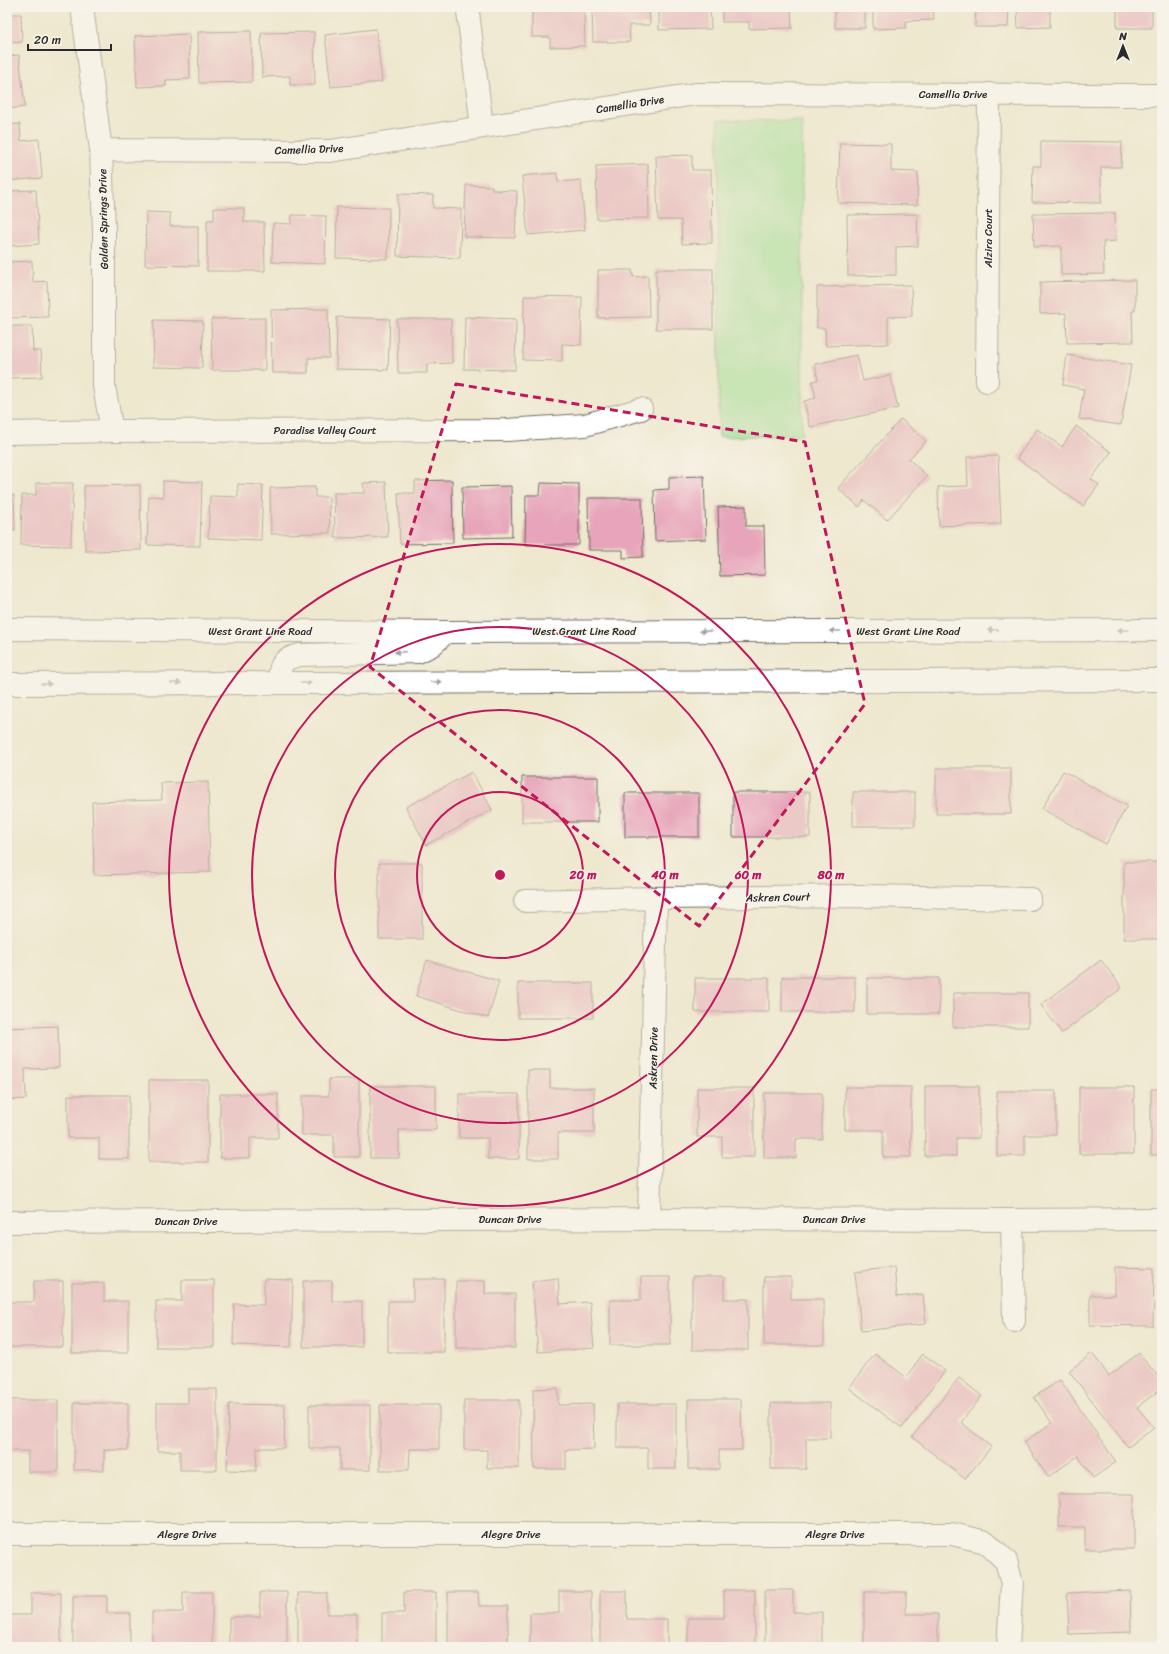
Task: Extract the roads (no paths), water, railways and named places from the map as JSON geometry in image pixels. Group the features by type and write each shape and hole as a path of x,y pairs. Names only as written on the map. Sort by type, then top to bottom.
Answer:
{"street":[{"name":"Golden Springs Drive","path":"82,7 101,150 104,231 104,386 112,432"},
{"path":"468,12 482,127"},
{"name":"Camellia Drive","path":"101,150 330,151 696,94 1162,95"},
{"name":"Alzira Court","path":"987,381 989,94"},
{"name":"Paradise Valley Court","path":"7,434 506,430 585,425 641,410"},
{"name":"West Grant Line Road","path":"7,629 446,632 1162,630"},
{"path":"279,683 279,670 288,658 300,655 418,652 432,645 446,632"},
{"path":"7,684 1162,680"},
{"name":"Askren Court","path":"525,901 861,896 1030,899"},
{"name":"Askren Drive","path":"649,1219 656,898"},
{"name":"Duncan Drive","path":"7,1222 649,1219 1012,1220 1162,1218"},
{"path":"1012,1220 1014,1321"},
{"name":"Alegre Drive","path":"7,1534 952,1534 986,1542 1006,1561 1012,1584 1008,1647"}]}
